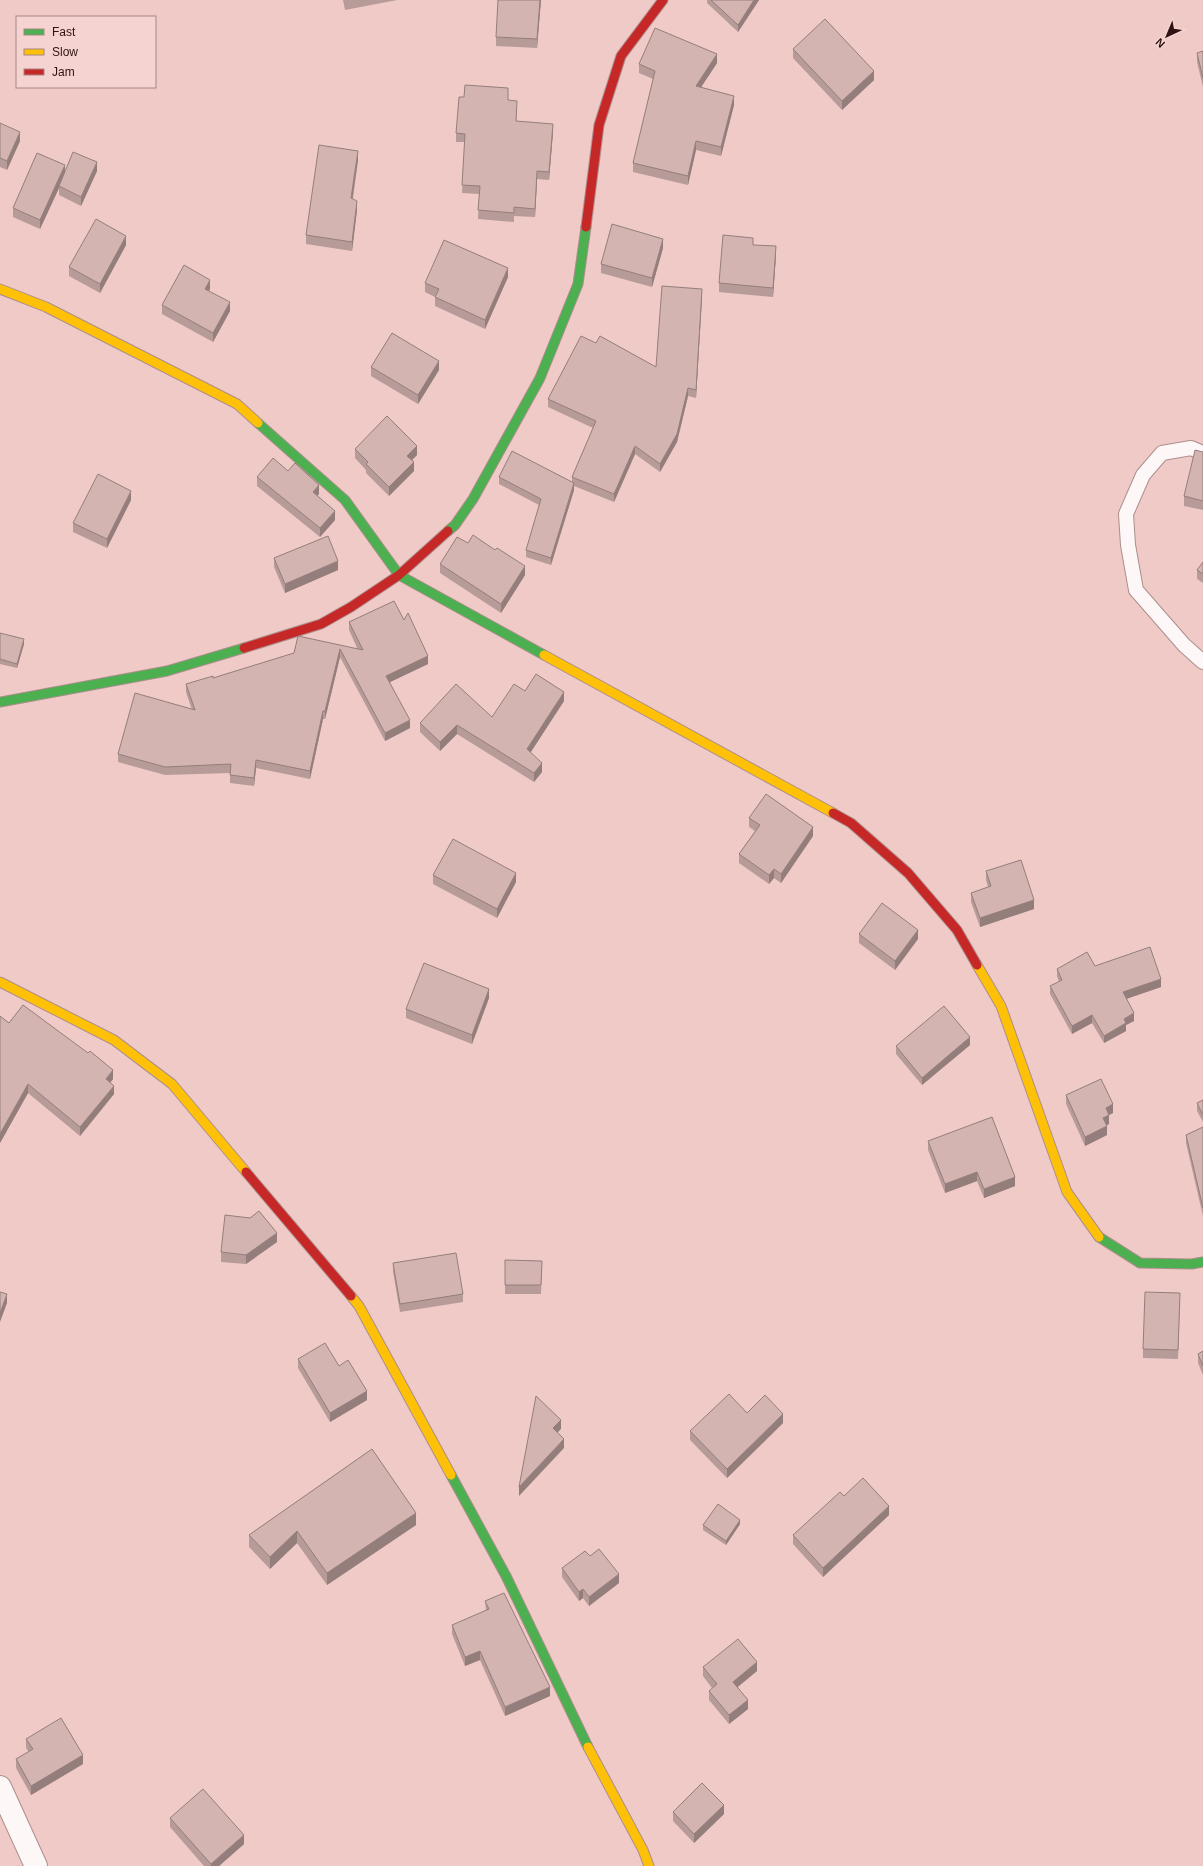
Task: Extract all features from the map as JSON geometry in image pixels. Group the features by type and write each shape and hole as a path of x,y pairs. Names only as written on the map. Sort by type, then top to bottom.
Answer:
{"street":[{"path":"0,702 167,671 321,624 352,607 399,574 455,525 476,492 540,378 578,284 599,125 621,56 663,0"},
{"path":"0,289 46,307 236,404 345,500 399,574 851,823 908,873 957,930 1001,1006 1067,1192 1101,1239 1140,1263 1192,1264 1203,1262"},
{"path":"0,982 114,1040 172,1084 359,1306 506,1576 590,1749 643,1850 649,1866"},
{"path":"0,1787 36,1866"}],"lane":[{"path":"1203,453 1191,448 1162,453 1143,475 1126,514 1128,545 1136,590 1184,645 1203,662"}],"building":[{"path":"498,0 540,0 537,39 496,37"},
{"path":"711,0 754,0 738,25"},
{"path":"825,19 874,71 842,101 793,49"},
{"path":"655,28 717,54 696,86 734,96 721,147 696,141 688,176 633,163 655,71 639,64"},
{"path":"1203,51 1203,78 1197,53"},
{"path":"465,85 508,88 508,100 517,101 516,121 553,124 549,172 537,171 535,209 514,207 514,213 478,210 480,186 462,185 465,134 456,133 459,97 464,97"},
{"path":"0,123 20,132 7,161 0,158"},
{"path":"319,145 358,151 351,198 357,201 352,242 306,235"},
{"path":"73,152 97,162 81,197 59,186"},
{"path":"37,153 65,165 40,220 13,208"},
{"path":"96,219 126,236 100,284 69,267"},
{"path":"612,224 663,239 652,278 601,264"},
{"path":"723,235 753,238 753,245 776,246 773,288 719,283"},
{"path":"444,240 508,268 485,320 435,297 439,289 425,283"},
{"path":"184,265 210,280 205,289 230,302 213,333 162,305"},
{"path":"662,286 702,289 696,390 688,388 677,434 660,464 635,446 614,494 572,477 596,421 548,399 581,336 596,343 600,336 656,367"},
{"path":"392,333 439,361 418,395 371,367"},
{"path":"387,416 417,446 407,456 414,462 389,487 366,464 368,462 355,449"},
{"path":"1195,450 1203,452 1203,501 1184,496"},
{"path":"512,451 574,483 551,558 526,550 541,499 499,477"},
{"path":"273,458 288,471 295,463 319,485 313,492 335,511 320,528 257,477"},
{"path":"98,474 131,491 107,539 73,523"},
{"path":"473,535 495,550 497,548 525,566 501,604 440,564 457,537 468,543"},
{"path":"328,536 338,561 285,584 274,558"},
{"path":"1203,562 1203,574 1197,570"},
{"path":"394,601 404,620 408,613 428,656 386,676 410,720 385,733 340,649 325,711 323,711 310,771 256,760 254,778 230,775 231,764 165,767 118,754 135,693 195,710 186,684 213,676 213,678 294,653 298,636 363,650 349,622"},
{"path":"0,633 24,639 17,664 0,659"},
{"path":"536,674 564,692 527,749 542,763 534,773 457,725 440,742 420,723 456,684 492,717 514,684 525,691"},
{"path":"766,794 813,827 781,874 774,869 769,875 739,854 760,825 749,818"},
{"path":"453,839 516,873 497,909 433,875"},
{"path":"1021,860 1034,900 980,918 971,893 991,886 986,871"},
{"path":"882,903 918,930 895,961 859,934"},
{"path":"1150,947 1161,979 1123,992 1134,1013 1124,1019 1126,1023 1104,1036 1092,1015 1072,1026 1050,986 1062,980 1057,969 1087,952 1095,966"},
{"path":"424,963 489,989 472,1035 406,1009"},
{"path":"23,1005 88,1053 90,1051 113,1070 106,1079 114,1086 80,1127 28,1084 0,1134 0,1016 9,1023"},
{"path":"944,1006 970,1037 922,1078 896,1046"},
{"path":"1101,1079 1113,1104 1106,1108 1109,1115 1103,1118 1107,1126 1085,1137 1066,1095"},
{"path":"1203,1100 1203,1115 1197,1103"},
{"path":"992,1117 1015,1177 984,1189 977,1172 945,1184 928,1141"},
{"path":"1203,1127 1203,1208 1186,1135"},
{"path":"259,1211 277,1233 246,1255 221,1252 225,1215 250,1218"},
{"path":"456,1253 463,1294 400,1304 393,1263"},
{"path":"505,1260 542,1261 541,1285 505,1285"},
{"path":"0,1292 7,1294 0,1313"},
{"path":"1145,1292 1180,1293 1178,1350 1143,1349"},
{"path":"325,1343 339,1366 348,1360 367,1391 330,1413 298,1359"},
{"path":"1203,1351 1203,1366 1198,1354"},
{"path":"729,1394 747,1413 765,1395 783,1414 727,1469 690,1431"},
{"path":"536,1396 561,1420 553,1428 564,1439 519,1487"},
{"path":"372,1449 416,1513 327,1573 297,1531 270,1557 249,1535"},
{"path":"863,1478 889,1506 823,1568 793,1535 840,1492 844,1496"},
{"path":"718,1504 740,1520 726,1541 703,1525"},
{"path":"599,1549 619,1574 589,1597 583,1589 579,1592 562,1568 585,1551 590,1556"},
{"path":"504,1593 550,1687 505,1707 480,1651 465,1657 452,1625 489,1609 485,1601"},
{"path":"738,1639 757,1662 733,1682 748,1700 729,1715 709,1691 717,1684 703,1667"},
{"path":"61,1718 83,1755 31,1786 16,1759 33,1749 26,1739"},
{"path":"702,1783 724,1805 694,1834 673,1812"},
{"path":"203,1789 244,1835 211,1864 170,1818"}],"traffic: fast":[{"path":"448,531 455,525 473,499 540,378 578,284 586,227"},
{"path":"258,423 345,500 399,575 544,655"},
{"path":"0,702 167,671 244,648"},
{"path":"1099,1237 1140,1263 1192,1264 1203,1262"},
{"path":"451,1475 506,1576 588,1747"}],"traffic: slow":[{"path":"0,289 46,307 237,404 258,423"},
{"path":"544,655 833,813"},
{"path":"977,965 1001,1006 1067,1192 1099,1237"},
{"path":"0,982 114,1040 172,1084 246,1172"},
{"path":"351,1296 359,1306 451,1475"},
{"path":"588,1747 643,1850 649,1866"}],"traffic: jam":[{"path":"586,227 599,125 621,56 663,0"},
{"path":"244,648 321,624 351,607 399,575 448,531"},
{"path":"833,813 851,823 908,873 957,930 977,965"},
{"path":"246,1172 351,1296"}]}
